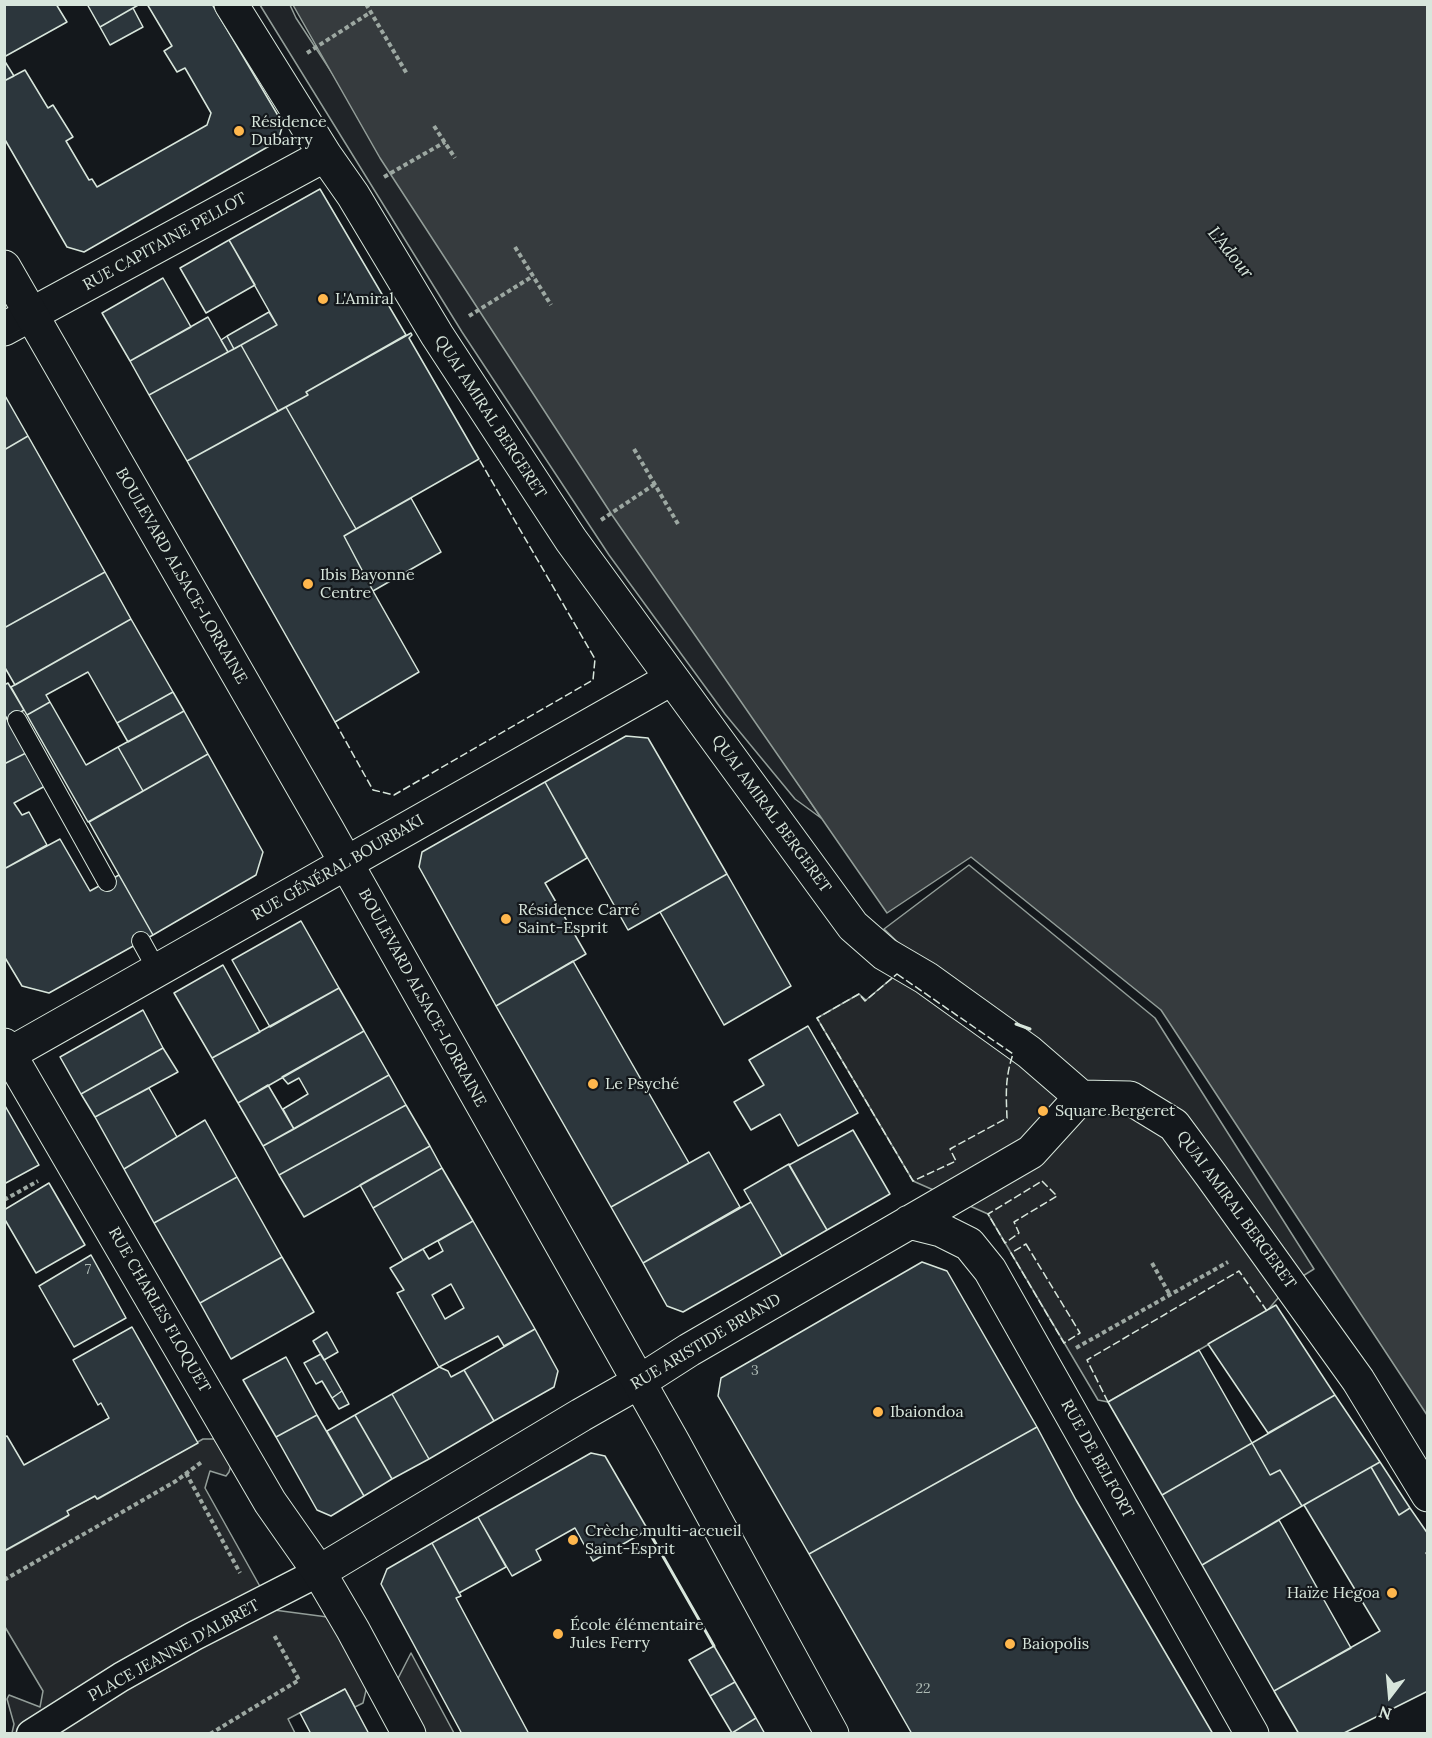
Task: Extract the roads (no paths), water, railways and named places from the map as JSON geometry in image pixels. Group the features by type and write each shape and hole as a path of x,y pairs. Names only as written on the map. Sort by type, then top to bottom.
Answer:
{"street":[{"name":"QUAI AMIRAL BERGERET","path":"231,4 273,74 353,195 437,335 571,540 853,926 885,954 926,978 1029,1052 1081,1097 1130,1098 1174,1125 1358,1380 1428,1495"},
{"name":"RUE CAPITAINE PELLOT","path":"18,322 325,155"},
{"name":"BOULEVARD ALSACE-LORRAINE","path":"4,267 18,322 346,863 639,1382 832,1734"},
{"name":"RUE GÉNÉRAL BOURBAKI","path":"6,1052 157,970 671,679"},
{"name":"RUE CHARLES FLOQUET","path":"6,1052 270,1502 319,1572 409,1734"},
{"name":"RUE ARISTIDE BRIAND","path":"319,1572 689,1350 1030,1152 1081,1097"},
{"name":"RUE DE BELFORT","path":"909,1222 941,1230 969,1244 990,1270 1252,1734"},
{"name":"PLACE JEANNE D'ALBRET","path":"30,1734 121,1677 194,1636 319,1572"}],"lane":[{"path":"17,720 107,882"},
{"path":"141,941 157,970"}],"water":[{"name":"L'Adour","path":"293,5 1427,5 1427,1415 1161,1010 971,857 887,913 612,515 380,158"}],"place":[{"name":"Résidence Dubarry","path":"239,131"},
{"name":"L'Amiral","path":"323,299"},
{"name":"Ibis Bayonne Centre","path":"308,584"},
{"name":"Résidence Carré Saint-Esprit","path":"506,919"},
{"name":"Le Psyché","path":"593,1084"},
{"name":"Square Bergeret","path":"1043,1111"},
{"name":"Ibaiondoa","path":"878,1412"},
{"name":"Crèche multi-accueil Saint-Esprit","path":"573,1540"},
{"name":"Haïze Hegoa","path":"1392,1593"},
{"name":"École élémentaire Jules Ferry","path":"558,1634"},
{"name":"Baiopolis","path":"1010,1644"}]}
